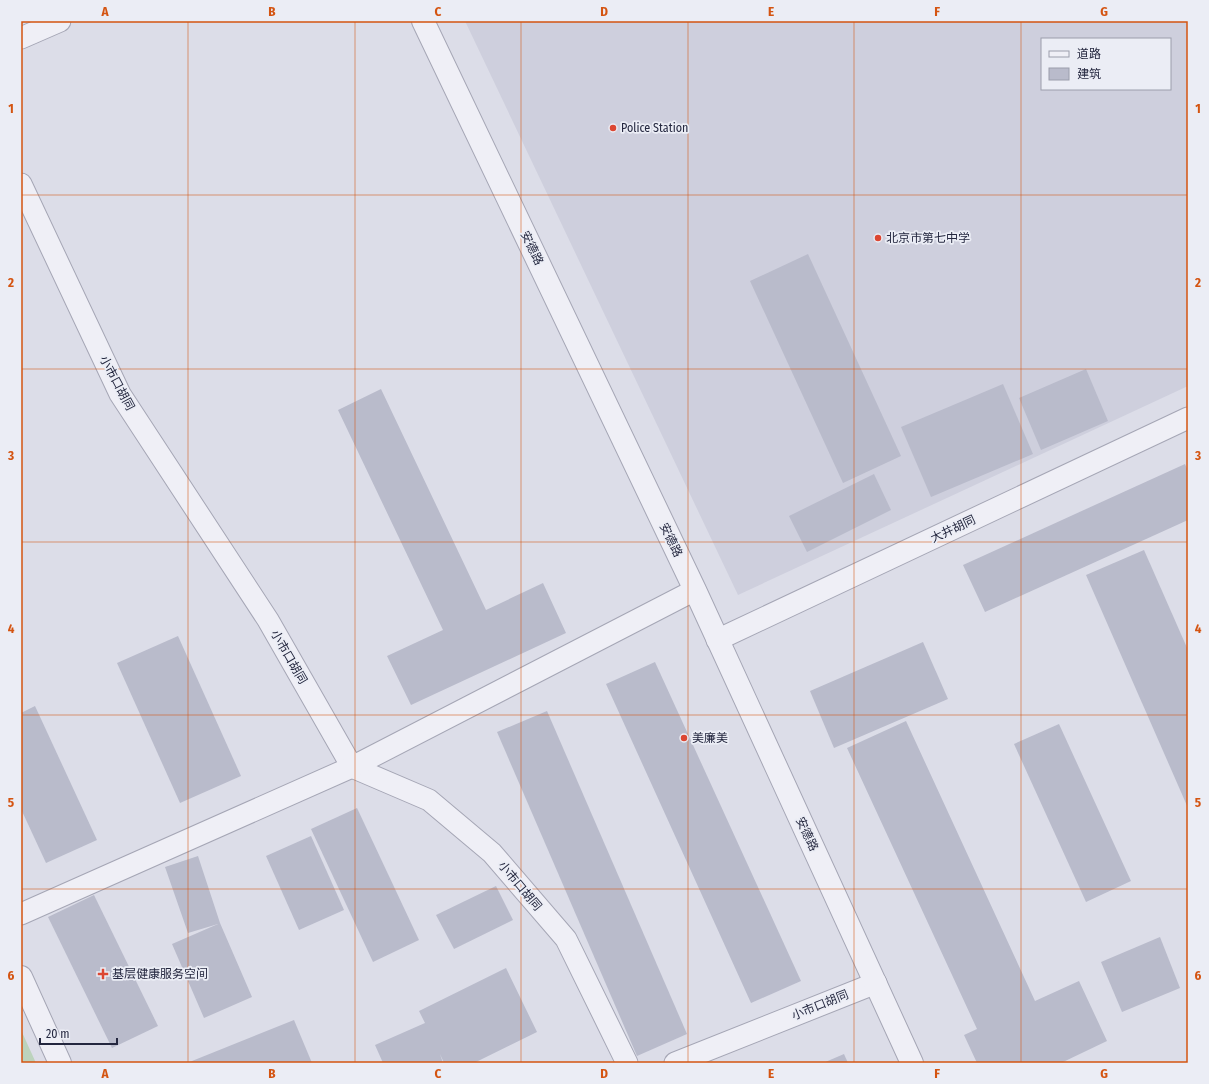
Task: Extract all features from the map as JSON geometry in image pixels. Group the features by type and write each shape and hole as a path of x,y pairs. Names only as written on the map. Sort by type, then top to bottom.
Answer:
{"street":[{"path":"21,38 60,21"},
{"name":"安德路","path":"423,21 695,590 912,1063"},
{"name":"小市口胡同","path":"21,184 120,394 268,620 352,767 429,800 492,853 566,939 627,1063"},
{"name":"大井胡同","path":"717,640 1188,418"},
{"path":"21,914 352,767 695,590"},
{"path":"21,977 60,1063"},
{"name":"小市口胡同","path":"675,1063 876,983"}],"shaded area":[{"name":"北京市第七中学","path":"465,21 1188,21 1188,386 738,595"}],"green space":[{"path":"21,1030 36,1063 21,1063"}],"building":[{"path":"808,254 901,456 843,483 750,281"},
{"path":"1086,369 1108,421 1041,450 1019,398"},
{"path":"1003,384 1033,454 931,497 901,427"},
{"path":"381,389 486,610 543,583 566,633 411,705 387,656 443,630 338,410"},
{"path":"1185,464 1188,471 1188,520 985,612 963,565"},
{"path":"874,474 891,510 807,552 789,516"},
{"path":"1144,550 1188,650 1188,808 1086,575"},
{"path":"178,636 241,776 180,803 117,663"},
{"path":"923,642 948,699 834,748 810,691"},
{"path":"655,662 801,981 751,1003 606,684"},
{"path":"35,706 97,840 46,863 21,809 21,713"},
{"path":"547,711 687,1034 637,1056 497,732"},
{"path":"906,721 1035,1001 1079,981 1107,1041 1061,1063 977,1063 964,1035 977,1029 847,748"},
{"path":"1059,724 1131,881 1086,902 1014,744"},
{"path":"357,808 419,940 373,962 311,829"},
{"path":"311,836 344,910 299,930 266,856"},
{"path":"198,856 220,923 252,997 204,1018 172,944 218,924 188,933 165,867"},
{"path":"496,886 513,920 454,949 436,915"},
{"path":"94,895 158,1026 112,1048 48,917"},
{"path":"1160,937 1180,988 1122,1012 1101,962"},
{"path":"506,968 537,1032 474,1063 444,1063 440,1054 443,1063 383,1063 375,1045 425,1023 419,1011"},
{"path":"294,1020 312,1063 187,1063"},
{"path":"844,1054 848,1063 823,1063"}],"place":[{"name":"Police Station","path":"613,128"},
{"name":"北京市第七中学","path":"878,238"},
{"name":"美廉美","path":"684,738"},
{"name":"基层健康服务空间","path":"103,974"}]}
